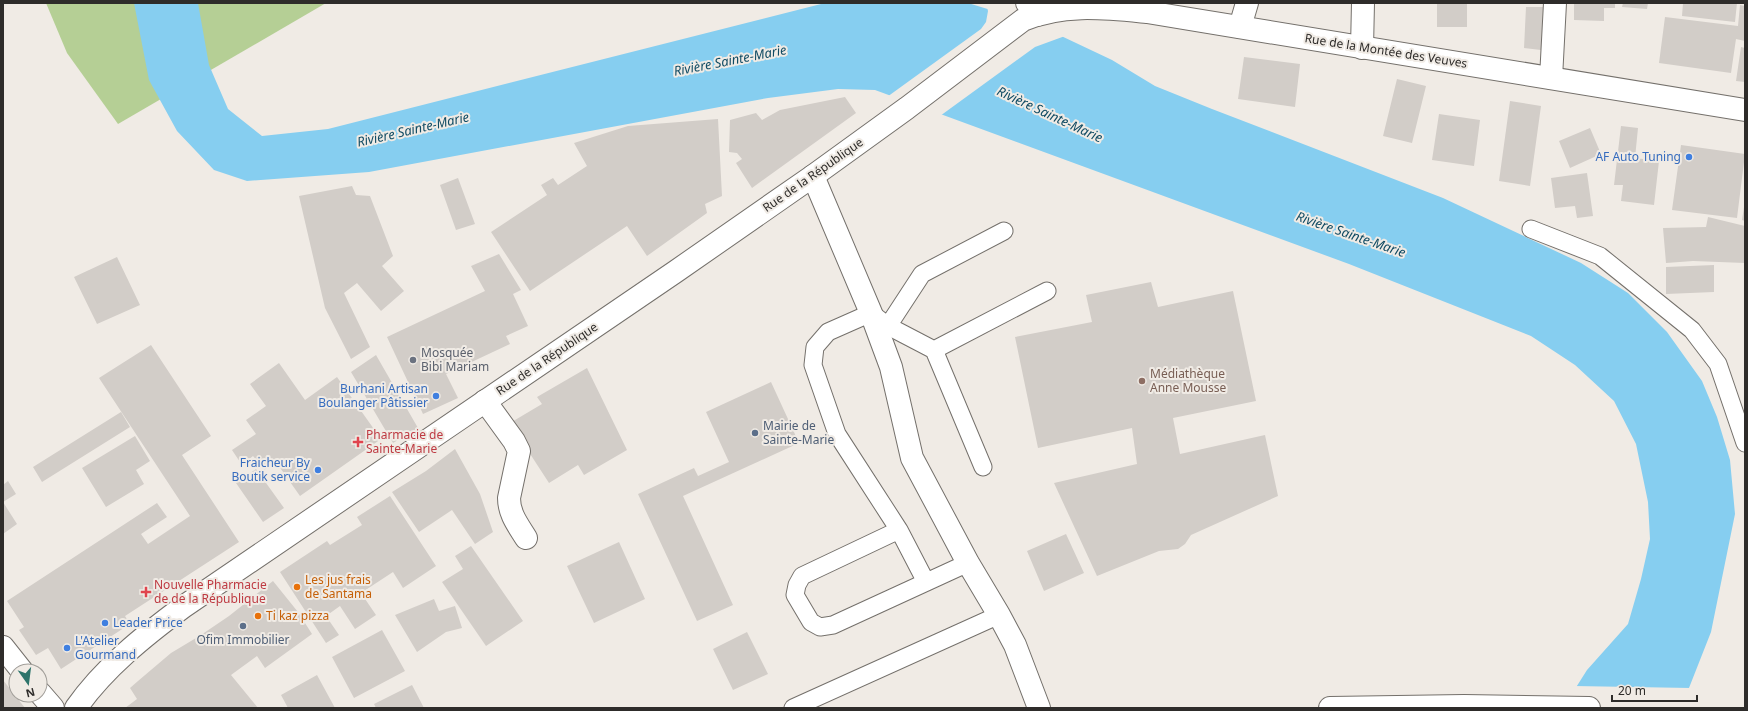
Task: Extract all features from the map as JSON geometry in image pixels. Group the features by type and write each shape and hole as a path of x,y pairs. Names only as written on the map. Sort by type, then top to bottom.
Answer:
{"main road":[{"path":"1240,27 1247,3"},
{"path":"1362,48 1364,3"},
{"path":"1551,78 1556,3"},
{"name":"Rue de la Montée des Veuves","path":"1028,14 1074,8 1147,7 1240,27 1745,110"},
{"name":"Rue de la République","path":"76,708 113,665 145,635 266,550 813,176 907,108 1028,14"},
{"path":"813,176 871,313 891,367 912,458 968,563 1015,645 1040,708"},
{"path":"485,401 514,441 518,451 509,498 509,506 511,514 526,538"},
{"path":"3,647 16,663"},
{"path":"1330,708 1464,706 1589,708"}],"lane":[{"path":"1531,229 1600,256 1692,330 1718,364 1745,443"},
{"path":"888,326 922,274 1004,231"},
{"path":"934,350 1046,291"},
{"path":"926,582 899,530 837,434 813,365 815,347 828,332 871,313 888,326 934,350 983,467"},
{"path":"899,530 802,576 794,595 811,622 820,627 832,625 968,563"},
{"path":"793,708 999,615"}],"green space":[{"path":"46,3 326,3 118,124 67,53"}],"water":[{"name":"Rivière Sainte-Marie","path":"134,3 198,3 209,65 228,109 262,136 328,129 825,3 968,3 1057,34 1112,60 1155,86 1443,198 1581,263 1628,293 1667,332 1702,381 1717,417 1730,460 1735,514 1711,632 1687,693 1563,708 1587,670 1628,624 1641,579 1650,539 1648,502 1636,444 1614,401 1575,365 1531,336 1349,264 875,90 838,89 768,98 369,172 247,181 214,170 177,131 149,80"}],"pier":[{"path":"987,7 1065,36 1035,47 940,116 887,97 981,29 986,22 988,11"},
{"path":"1574,686 1691,688 1679,708 1561,708"}],"building":[{"path":"1437,3 1467,3 1467,27 1437,27"},
{"path":"1574,3 1615,3 1615,8 1604,8 1604,21 1574,20"},
{"path":"1623,3 1648,3 1647,9 1622,7"},
{"path":"1683,3 1737,3 1735,22 1682,16"},
{"path":"1740,5 1745,6 1745,41 1736,39 1731,73 1659,63 1665,17 1738,26"},
{"path":"1526,7 1543,7 1541,50 1524,48"},
{"path":"1741,47 1745,48 1745,82 1736,81"},
{"path":"1244,57 1300,64 1295,107 1238,99"},
{"path":"1397,79 1426,86 1412,143 1383,136"},
{"path":"845,97 856,113 752,188 736,163 742,159 737,153 729,152 730,120 756,113 762,120 780,110"},
{"path":"1510,101 1541,106 1530,186 1499,181"},
{"path":"1439,114 1480,120 1474,166 1432,160"},
{"path":"718,119 722,196 705,204 707,213 647,256 627,226 530,291 491,232 547,195 541,185 553,178 558,185 587,166 574,143 628,126"},
{"path":"1621,126 1638,128 1635,158 1659,161 1654,205 1621,201 1623,185 1614,185"},
{"path":"1590,128 1601,154 1570,168 1559,141"},
{"path":"1681,145 1745,154 1737,218 1672,210"},
{"path":"1587,173 1593,216 1577,218 1575,206 1555,208 1551,178"},
{"path":"458,178 475,224 456,230 440,185"},
{"path":"352,186 356,195 370,196 393,256 382,266 404,291 381,311 357,283 344,293 370,347 351,359 325,308 299,196"},
{"path":"1745,207 1745,221 1742,220"},
{"path":"1708,217 1745,226 1745,263 1693,261 1666,263 1663,228 1706,227"},
{"path":"499,254 521,290 513,294 528,326 506,336 510,344 446,374 458,398 423,414 387,337 485,291 471,266"},
{"path":"117,257 140,305 97,324 74,277"},
{"path":"1714,265 1714,292 1666,294 1666,267"},
{"path":"1151,282 1158,307 1233,291 1256,401 1173,418 1180,454 1265,435 1278,496 1191,535 1185,544 1178,549 1159,551 1097,576 1054,483 1137,464 1132,428 1038,448 1015,337 1092,322 1086,295"},
{"path":"151,345 211,436 182,455 239,542 125,616 130,624 61,669 48,648 36,655 19,630 24,627 7,601 157,503 167,517 141,534 148,544 190,516 99,378"},
{"path":"376,355 418,428 393,443 351,372"},
{"path":"279,363 305,400 337,377 381,439 300,496 276,462 264,470 253,456 242,465 232,450 256,434 246,420 266,406 250,384"},
{"path":"587,368 627,450 584,475 578,465 549,483 510,423 542,404 537,397"},
{"path":"771,382 799,443 683,496 733,605 697,621 638,494 694,468 698,476 729,462 706,412"},
{"path":"121,412 130,427 42,482 33,467"},
{"path":"135,436 150,461 136,470 144,484 106,507 82,468"},
{"path":"455,449 480,494 493,532 475,544 452,510 419,532 392,492 426,471"},
{"path":"256,469 284,508 263,522 236,483"},
{"path":"8,481 16,494 3,502 3,485"},
{"path":"390,496 436,566 403,588 393,572 361,593 376,615 355,629 340,606 326,616 339,635 326,643 280,572 327,541 330,545 362,525 357,517"},
{"path":"3,502 17,524 3,534"},
{"path":"1066,534 1084,573 1044,591 1027,551"},
{"path":"619,542 645,599 594,623 567,566"},
{"path":"471,546 523,621 486,646 442,582 463,569 455,556"},
{"path":"273,581 298,612 312,634 265,668 257,656 231,675 258,708 125,708 137,699 130,688 138,681 171,653 229,616"},
{"path":"434,599 439,611 455,606 462,628 446,632 417,652 395,615"},
{"path":"382,630 405,671 354,698 332,657"},
{"path":"747,632 768,674 733,690 713,649"},
{"path":"317,675 335,708 288,708 281,695"},
{"path":"3,680 8,686 8,703 21,703 25,708 3,708"},
{"path":"412,685 424,708 376,708 374,704"}],"place":[{"name":"AF Auto Tuning","path":"1689,157"},
{"name":"Mosquée Bibi Mariam","path":"413,360"},
{"name":"Médiathèque Anne Mousse","path":"1142,381"},
{"name":"Burhani Artisan Boulanger Pâtissier","path":"436,396"},
{"name":"Mairie de Sainte-Marie","path":"755,433"},
{"name":"Pharmacie de Sainte-Marie","path":"358,442"},
{"name":"Fraicheur By Boutik service","path":"318,470"},
{"name":"Les jus frais de Santama","path":"297,587"},
{"name":"Nouvelle Pharmacie de de la République","path":"146,592"},
{"name":"Ti kaz pizza","path":"258,616"},
{"name":"Leader Price","path":"105,623"},
{"name":"Ofim Immobilier","path":"243,626"},
{"name":"L'Atelier Gourmand","path":"67,648"}]}
